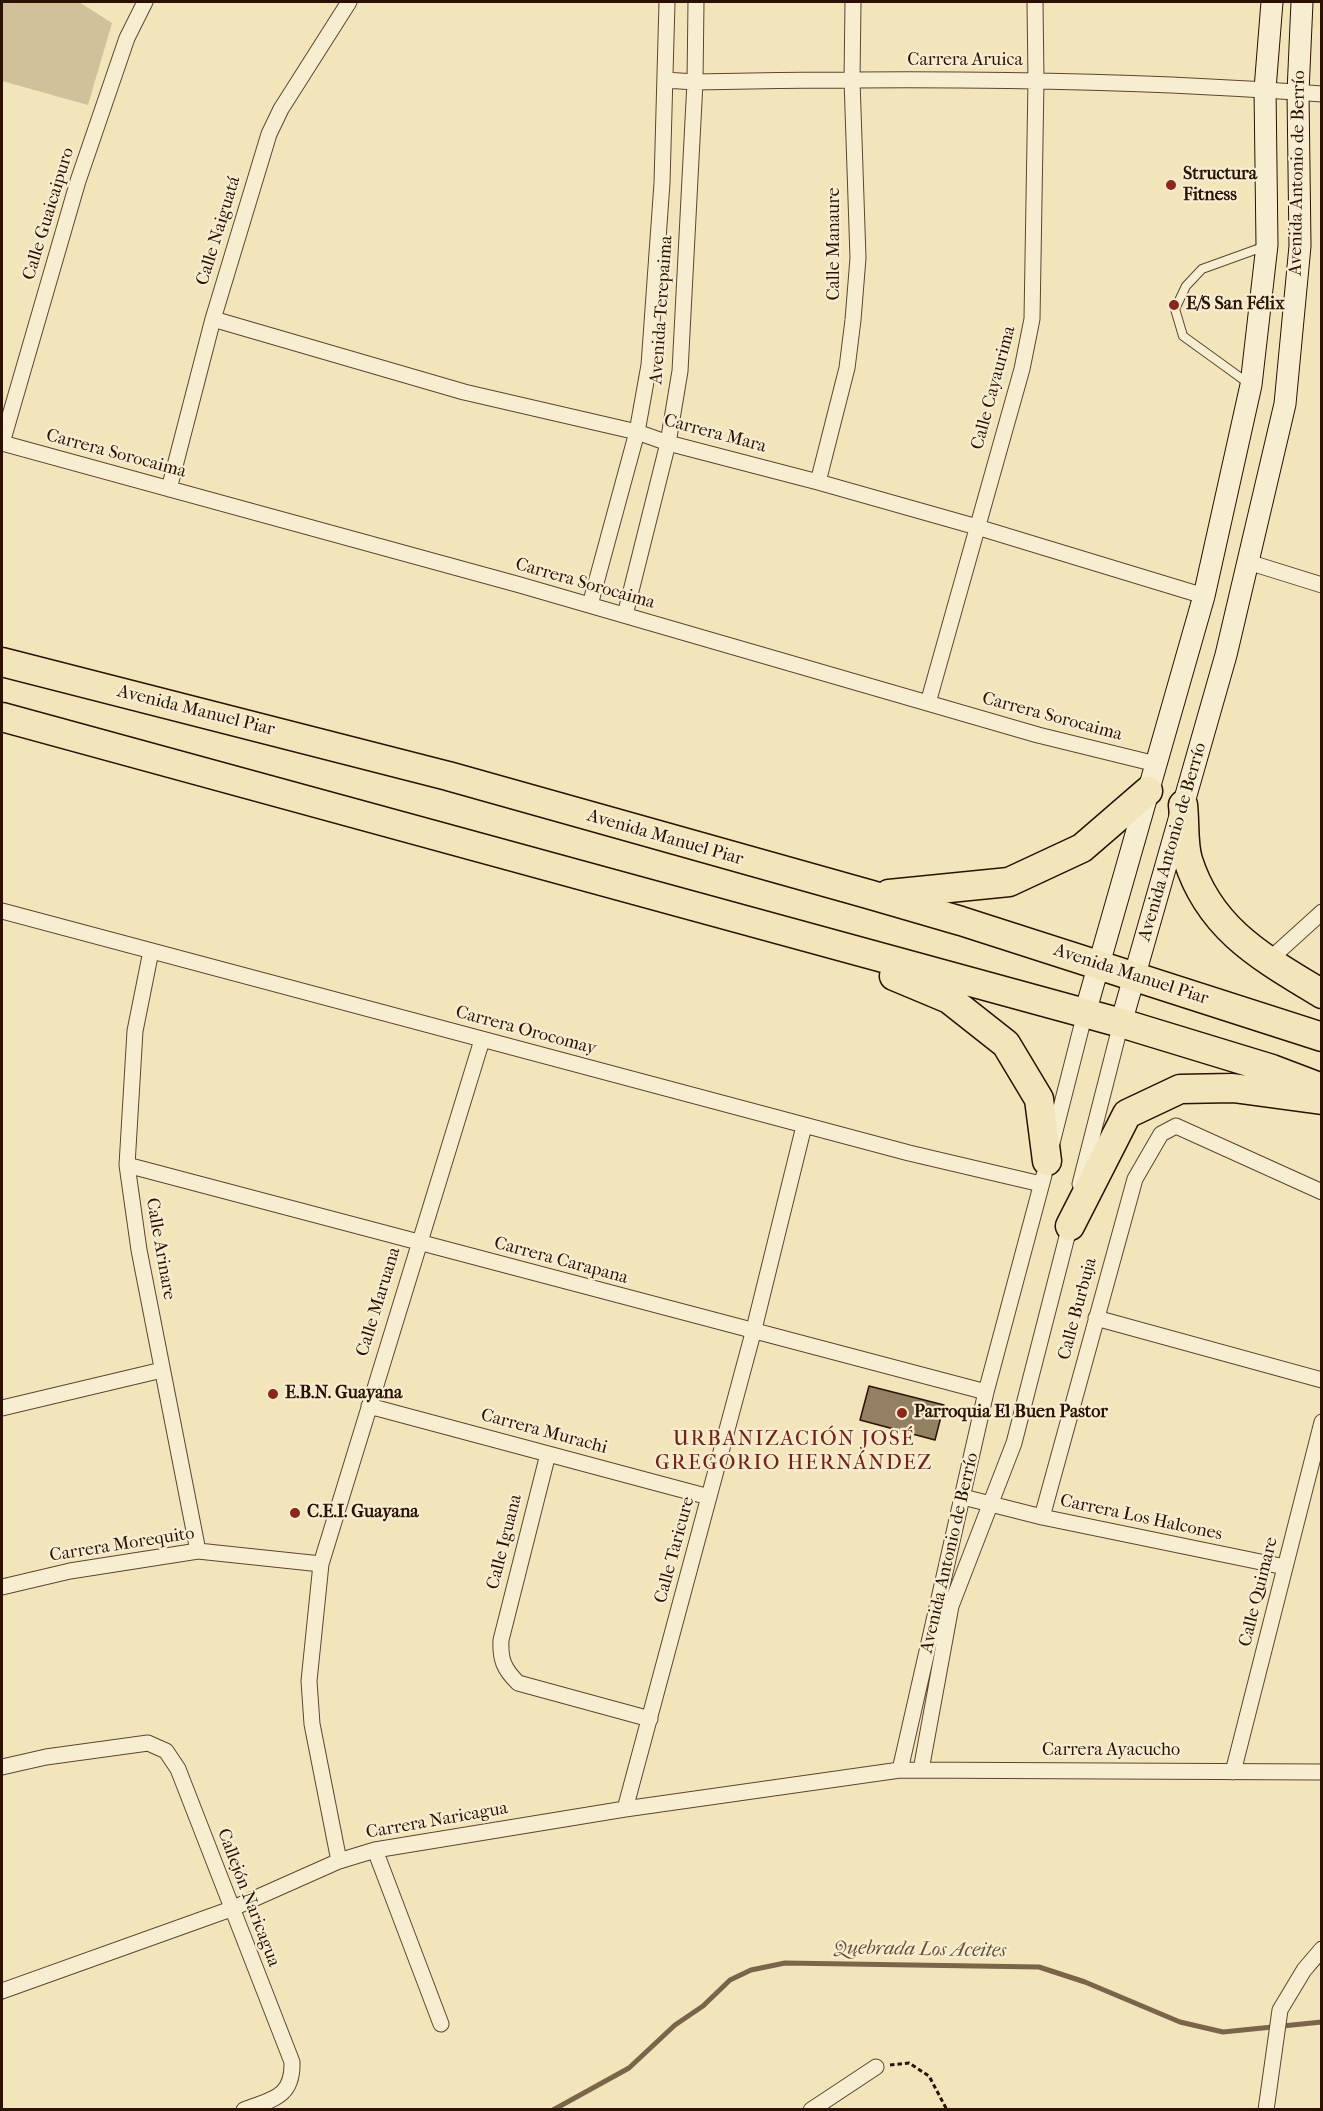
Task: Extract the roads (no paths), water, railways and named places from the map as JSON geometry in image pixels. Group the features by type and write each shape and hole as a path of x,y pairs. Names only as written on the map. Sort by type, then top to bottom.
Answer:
{"highway":[{"name":"Avenida Manuel Piar","path":"2,662 437,773 868,894 1135,976 1322,1037"},
{"path":"2,717 1121,1023 1261,1065 1322,1088"},
{"path":"868,894 1009,882 1082,848 1152,778"},
{"path":"1183,805 1187,858 1205,902 1239,940 1322,994"},
{"path":"822,942 949,999 1006,1044 1039,1099 1044,1173"},
{"path":"1070,1226 1127,1114 1180,1089 1233,1088 1322,1100"}],"street":[{"name":"Calle Guaicaipuro","path":"2,443 78,181 127,38 145,2"},
{"name":"Calle Naiguatá","path":"170,489 213,319 269,134 281,109 349,2"},
{"name":"Avenida Terepaima","path":"590,605 638,432 650,353 662,183 667,2"},
{"name":"Avenida Terepaima","path":"625,615 668,443 680,370 695,82 696,2"},
{"name":"Calle Manaure","path":"818,482 847,368 854,320 858,258 852,81 853,2"},
{"name":"Calle Cayaurima","path":"928,703 1022,369 1032,319 1035,2"},
{"name":"Avenida Antonio de Berrío","path":"900,1770 986,1392 1085,1013 1204,596 1251,385 1267,246 1265,89 1272,2"},
{"name":"Avenida Antonio de Berrío","path":"921,1770 951,1606 1014,1443 1121,1023 1226,655 1285,404 1300,246 1298,92 1302,2"},
{"name":"Carrera Aruica","path":"665,80 695,82 1036,81 1265,89 1322,94"},
{"name":"Carrera Mara","path":"213,319 464,392 638,432 668,443 818,482 977,527 1204,596"},
{"name":"Carrera Sorocaima","path":"2,443 590,605 928,703 1152,778"},
{"path":"1248,562 1322,585"},
{"name":"Carrera Orocomay","path":"2,911 804,1126 1044,1173"},
{"path":"1269,960 1322,912"},
{"name":"Calle Arinare","path":"151,951 135,1031 127,1165 139,1250 198,1551"},
{"name":"Calle Maruana","path":"339,1861 312,1724 309,1681 321,1564 417,1243 482,1040"},
{"name":"Calle Taricure","path":"625,1809 753,1333 804,1126"},
{"name":"Calle Burbuja","path":"1042,1517 1135,1179 1161,1134 1176,1126 1322,1192"},
{"name":"Carrera Carapana","path":"127,1165 753,1333 986,1392"},
{"path":"1096,1318 1322,1380"},
{"path":"2,1408 162,1370"},
{"name":"Carrera Murachi","path":"369,1406 709,1497"},
{"name":"Calle Quimare","path":"1233,1772 1322,1422"},
{"name":"Calle Iguana","path":"548,1454 501,1640 500,1656 505,1671 518,1683 650,1719"},
{"name":"Carrera Los Halcones","path":"963,1497 1042,1517 1285,1567"},
{"name":"Carrera Morequito","path":"2,1587 70,1571 198,1551 321,1564"},
{"name":"Callejón Naricagua","path":"2,1767 125,1744 148,1743 166,1751 172,1760 292,2062 292,2076 288,2088 277,2097 244,2109"},
{"name":"Carrera Ayacucho","path":"900,1770 1322,1772"},
{"name":"Carrera Naricagua","path":"2,1991 231,1909 339,1861 375,1850 625,1809 900,1770"},
{"path":"375,1850 441,2024"},
{"path":"1266,2109 1280,2010 1304,1970 1322,1949"},
{"path":"811,2109 876,2067"}],"lane":[{"path":"1251,385 1183,336 1175,309 1186,286 1202,269 1267,246"}],"waterway":[{"name":"Quebrada Los Aceites","path":"553,2110 629,2068 675,2025 703,2006 730,1980 751,1970 785,1963 1039,1967 1085,1982 1180,2022 1223,2032 1322,2022"}],"place":[{"name":"Structura Fitness","path":"1171,185"},
{"name":"E/S San Félix","path":"1174,305"},
{"name":"E.B.N. Guayana","path":"273,1394"},
{"name":"Parroquia El Buen Pastor","path":"902,1413"},
{"name":"C.E.I. Guayana","path":"295,1513"}],"district":[{"name":"URBANIZACIÓN JOSÉ GREGORIO HERNÁNDEZ","path":"794,1452"}]}
